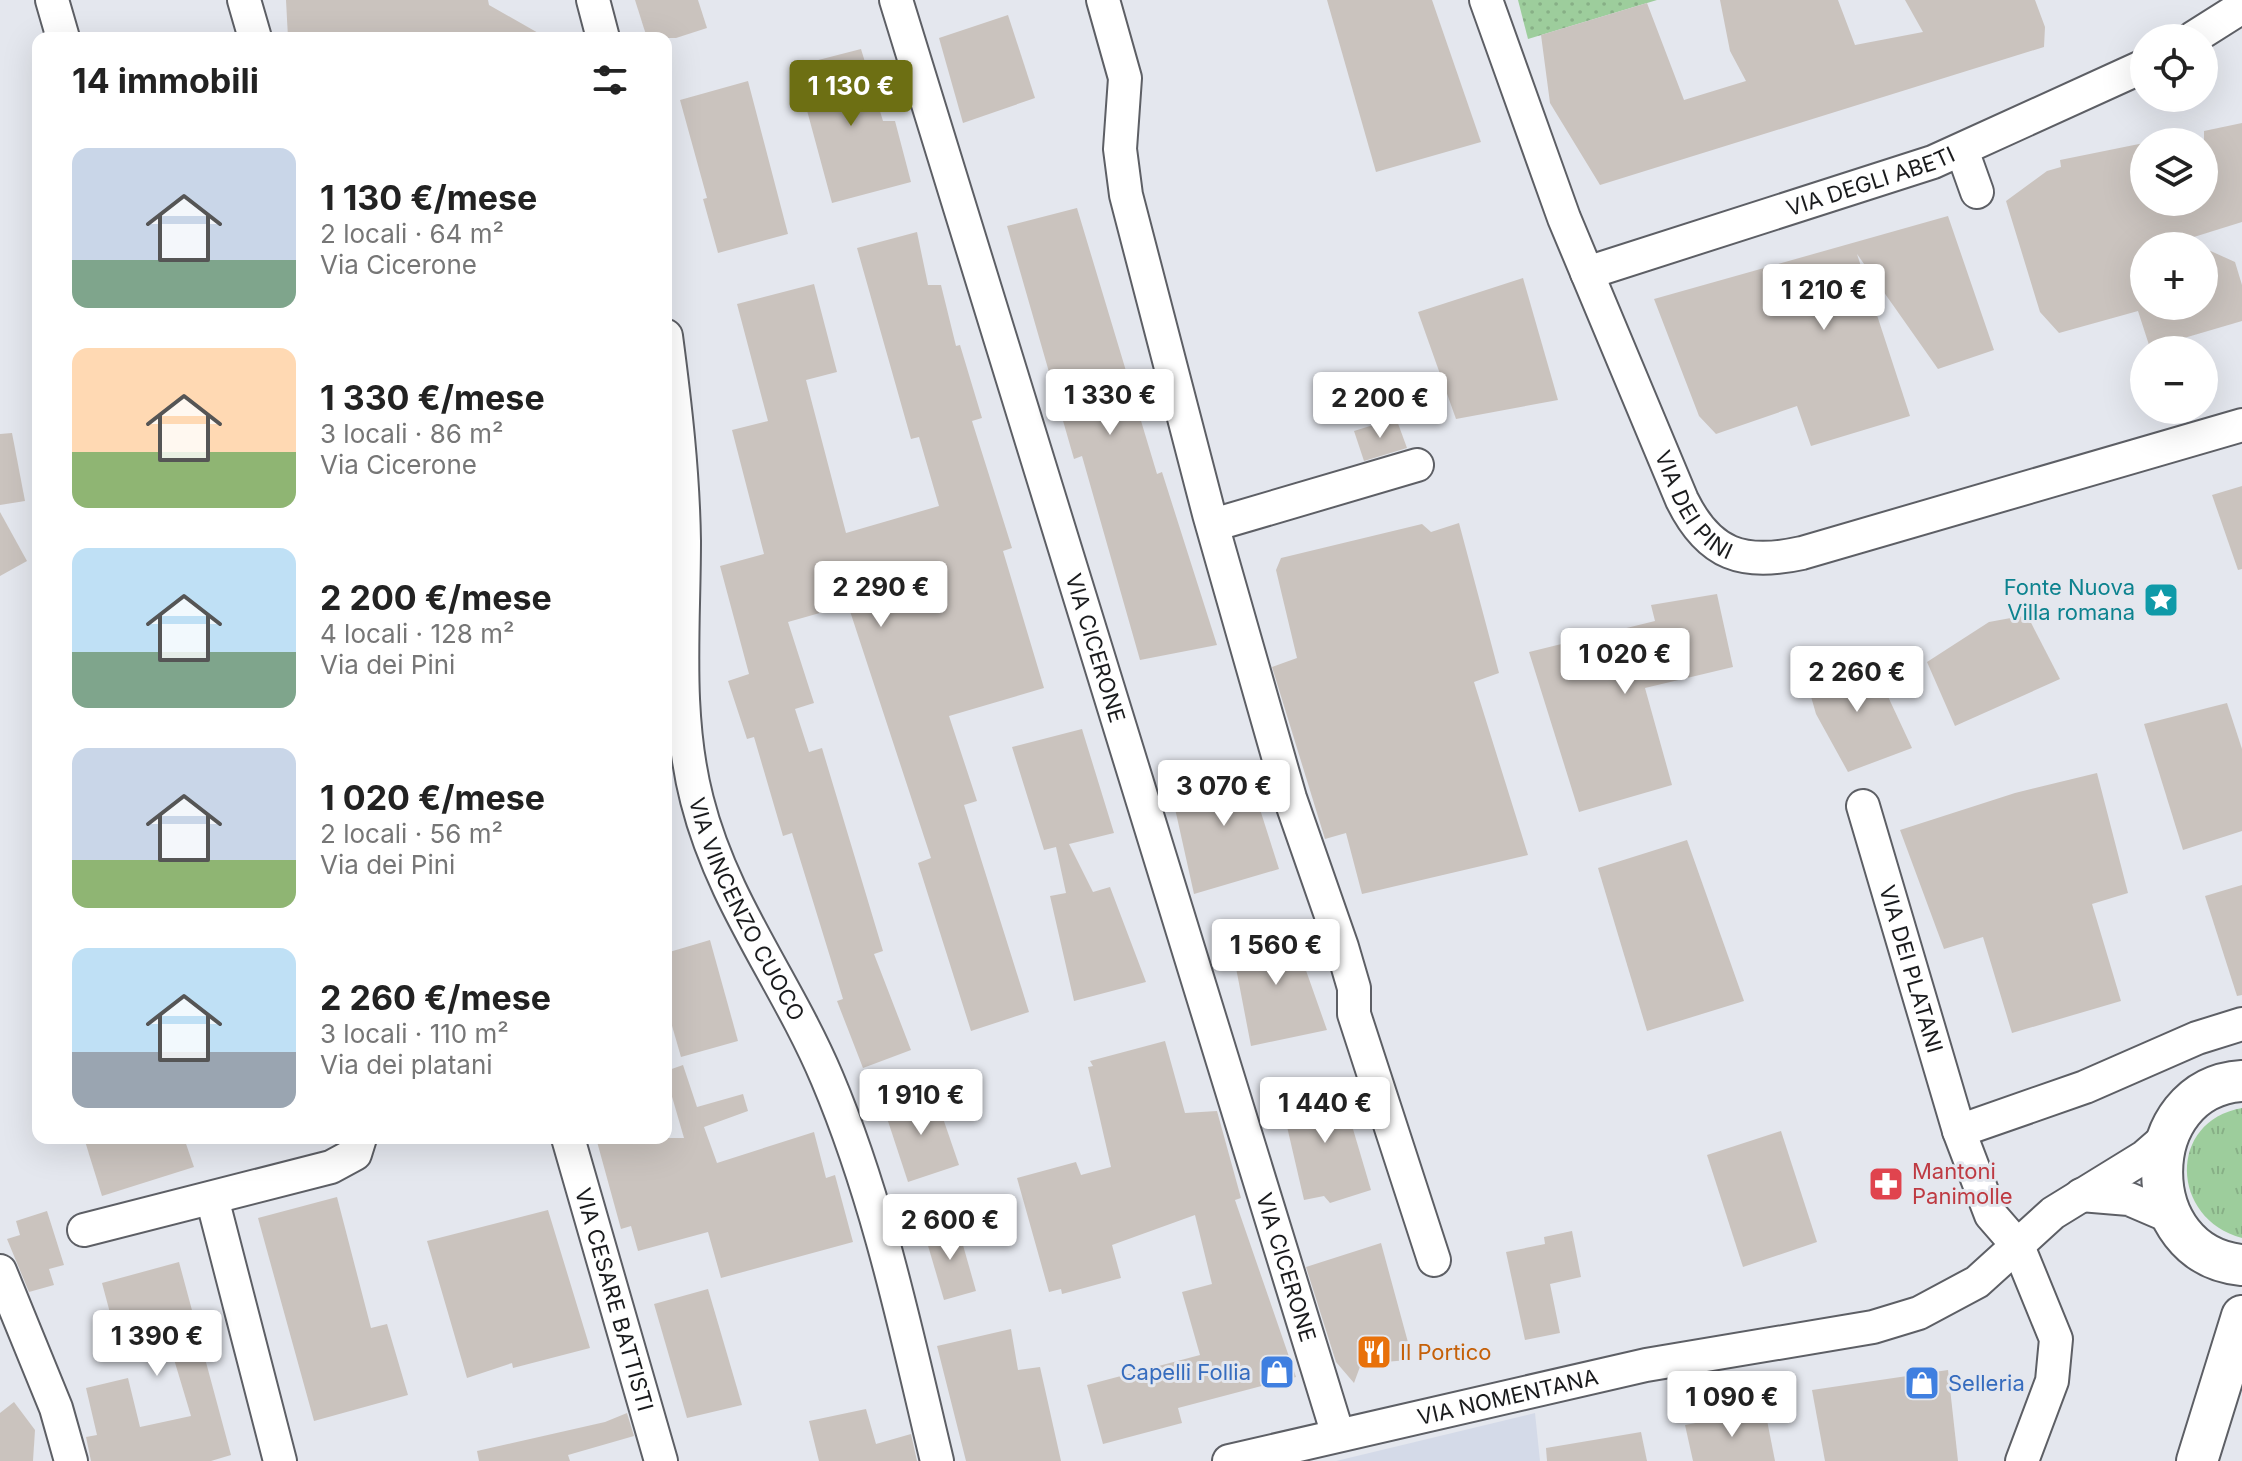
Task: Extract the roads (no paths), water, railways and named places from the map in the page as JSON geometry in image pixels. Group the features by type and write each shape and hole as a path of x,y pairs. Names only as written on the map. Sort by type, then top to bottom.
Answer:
{"main road":[{"path":"2242,1081 2214,1088 2194,1100 2178,1117 2167,1137 2160,1163 2162,1191 2171,1217 2186,1238 2207,1254 2242,1265"},
{"path":"2197,1461 2242,1316"}],"street":[{"path":"52,0 61,32"},
{"path":"244,0 253,32"},
{"path":"593,0 601,32"},
{"name":"VIA CICERONE","path":"896,0 1338,1435"},
{"path":"1103,0 1125,78 1126,102 1120,149 1126,195 1213,525 1290,798 1342,947 1354,988 1354,1014 1434,1260"},
{"name":"VIA DEI PINI","path":"1486,0 1587,273 1690,517 1711,543 1736,555 1766,558 1812,551 2242,425"},
{"path":"2215,24 2242,7"},
{"name":"VIA DEGLI ABETI","path":"1587,273 1880,180 1962,150 2130,72"},
{"path":"1962,150 1977,192"},
{"name":"VIA VINCENZO CUOCO","path":"672,403 683,525 684,713 695,795 725,886 810,1041 859,1159 883,1242 937,1461"},
{"path":"1213,525 1417,465"},
{"name":"VIA DEI PLATANI","path":"1863,806 1959,1131 1991,1215 2018,1246 2054,1330 2057,1360 2048,1394 2022,1461"},
{"path":"1959,1131 2095,1084 2184,1044 2242,1024"},
{"name":"VIA NOMENTANA","path":"1229,1461 1646,1365 1899,1320 1967,1289 2046,1218 2144,1157 2167,1137"},
{"path":"84,1230 340,1164 355,1154 358,1144"},
{"name":"VIA CESARE BATTISTI","path":"570,1144 661,1461"},
{"path":"2081,1195 2129,1199 2171,1217"},
{"path":"212,1198 280,1461"},
{"path":"0,1271 56,1408 71,1461"}],"place":[{"name":"Fonte Nuova Villa romana","path":"2161,600"},
{"name":"Mantoni Panimolle","path":"1886,1184"},
{"name":"Il Portico","path":"1374,1352"},
{"name":"Capelli Follia","path":"1277,1372"},
{"name":"Selleria","path":"1922,1383"}]}
